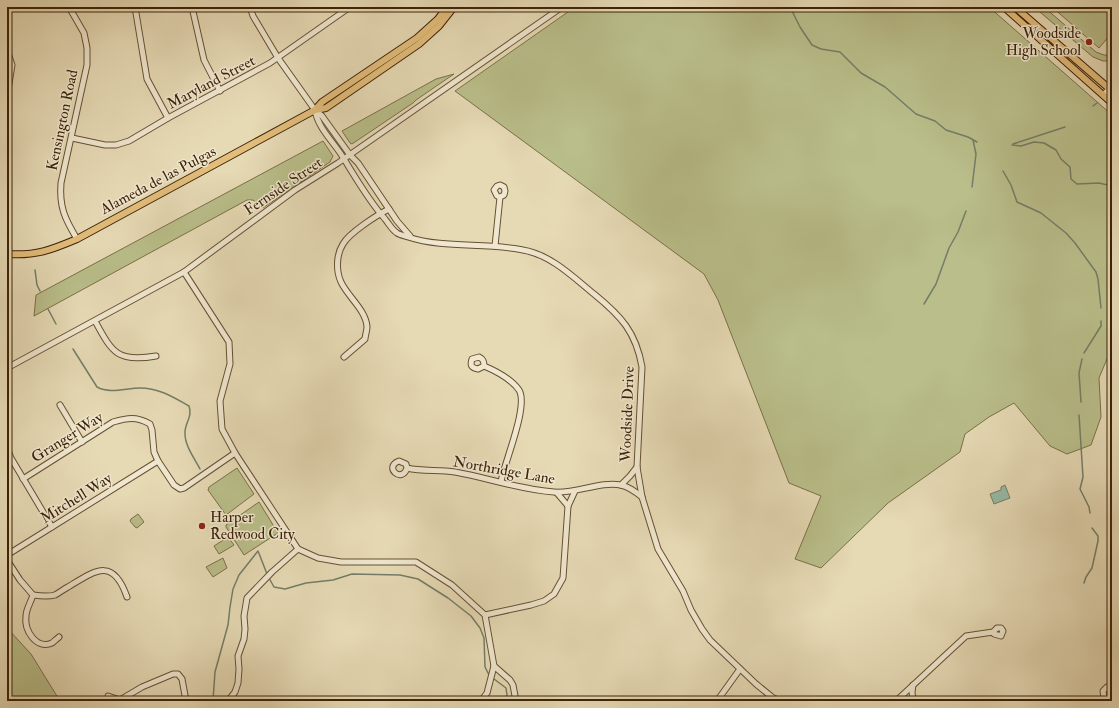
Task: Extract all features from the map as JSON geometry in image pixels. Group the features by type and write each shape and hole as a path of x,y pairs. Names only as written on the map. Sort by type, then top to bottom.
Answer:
{"main road":[{"name":"Alameda de las Pulgas","path":"315,110 322,102 416,38 438,19 447,7"},
{"name":"Alameda de las Pulgas","path":"7,254 23,255 47,251 77,239 315,110 326,108 419,44 439,26 454,7"},
{"path":"1004,7 1112,103"},
{"path":"1015,7 1111,89"}],"street":[{"name":"Kensington Road","path":"69,7 84,33 87,48 87,65 61,183 61,205 65,217 77,239"},
{"path":"135,7 147,79 168,118"},
{"path":"192,7 204,60 220,91"},
{"path":"250,7 253,16 278,58 315,110 322,116 350,155 358,163 388,209 411,238"},
{"name":"Maryland Street","path":"72,138 105,145 116,145 129,142 168,118 278,58 350,7"},
{"name":"Fernside Street","path":"7,368 184,272 278,202 350,155 562,7"},
{"path":"7,50 12,65 7,96"},
{"path":"1103,95 1111,89"},
{"name":"Woodside Drive","path":"315,110 316,119 380,214 398,233 411,238 440,243 495,246 524,250 546,258 557,264 608,305 622,319 640,352 642,368 637,467 642,497 658,548 683,591 691,610 710,640 756,684 779,701"},
{"path":"495,246 500,197"},
{"path":"344,357 365,339 367,327 361,312 341,282 337,269 338,259 343,244 352,234 388,209"},
{"path":"184,272 229,342 230,364 220,401 222,429 235,453 298,549 318,558 341,562 416,562 452,584 485,615 494,666 487,693 482,701"},
{"path":"95,320 113,351 120,355 141,359 156,356"},
{"path":"484,366 511,382 519,391 522,401 521,413 500,482"},
{"path":"60,405 82,442"},
{"name":"Granger Way","path":"23,479 113,422 124,419 138,418 150,424 154,452 158,461 174,485 180,489 184,488 235,453"},
{"path":"7,448 11,458 52,527"},
{"name":"Mitchell Way","path":"7,555 158,461"},
{"path":"637,467 621,485 642,497"},
{"name":"Northridge Lane","path":"407,468 414,470 454,472 539,491 557,493 607,485 621,485"},
{"path":"485,615 531,605 544,601 554,594 563,578 568,506 575,491"},
{"path":"557,493 568,506"},
{"path":"228,701 235,692 238,683 238,656 244,639 244,616 247,598 272,572 298,549"},
{"path":"7,560 20,580 33,595 45,596 56,594 94,571 106,570 115,574 123,586 127,597"},
{"path":"33,595 26,614 25,625 29,634 36,641 43,644 51,643 60,637"},
{"path":"896,701 966,636 993,632"},
{"path":"494,666 510,680 513,685 515,696 514,701"},
{"path":"717,701 740,669"},
{"path":"108,696 120,700 142,687 173,674 178,674 182,679 186,701"},
{"path":"913,685 913,701"}],"shaded area":[{"path":"575,7 989,7 1112,115 1112,347 1099,378 1101,417 1091,445 1067,454 1050,446 1014,403 989,417 965,434 960,452 888,503 821,568 795,559 821,496 789,483 718,300 704,274 455,91"},
{"path":"1034,7 1044,7 1096,52 1104,55 1112,55 1112,61 1103,61 1093,57"},
{"path":"1052,7 1107,7 1112,12 1112,33 1099,48"},
{"path":"454,74 352,144 342,131 436,79"},
{"path":"323,141 333,156 330,162 263,208 253,200 247,200 34,316 36,295"},
{"path":"237,468 254,494 226,515 208,490 209,487"},
{"path":"1005,485 1010,498 994,504 990,494 1001,490 1001,487"},
{"path":"259,502 278,533 244,555 226,525"},
{"path":"138,514 144,522 137,528 130,521"},
{"path":"228,537 234,545 219,554 214,546"},
{"path":"223,558 227,568 213,577 206,567"},
{"path":"7,628 31,654 60,701 7,701"}],"waterway":[{"path":"790,7 800,27 812,45 821,49 840,52 861,73 885,87 916,114 935,121 946,130 968,137 977,142"},
{"path":"1093,106 1097,103"},
{"path":"1013,144 1065,127"},
{"path":"972,187 976,154 973,140"},
{"path":"1012,145 1021,146 1034,142 1044,143 1056,150 1061,159 1070,167 1071,179 1077,184 1099,183 1112,186"},
{"path":"1003,171 1011,185 1017,202 1041,213 1066,233 1096,272 1101,308"},
{"path":"924,304 936,284 949,248 958,232 966,211"},
{"path":"35,270 37,285 40,291"},
{"path":"48,309 56,324"},
{"path":"1084,353 1101,326 1101,321"},
{"path":"73,349 97,387 107,390 147,388 166,394 189,406 190,414 185,430 185,439 188,448 200,469"},
{"path":"1081,402 1079,373 1082,359"},
{"path":"1079,415 1083,477 1080,489 1089,507 1090,513"},
{"path":"1084,583 1092,568 1098,541 1098,536 1092,528"},
{"path":"213,700 215,672 228,625 233,589 239,575 258,551 267,574"},
{"path":"269,578 274,587 285,589 306,583 333,580 352,574 400,575 418,579 448,598 471,616 480,628 484,638 485,667 489,675"},
{"path":"494,679 506,688 507,695 504,701"}],"place":[{"name":"Woodside High School","path":"1089,42"},
{"name":"Harper Redwood City","path":"202,526"}]}
